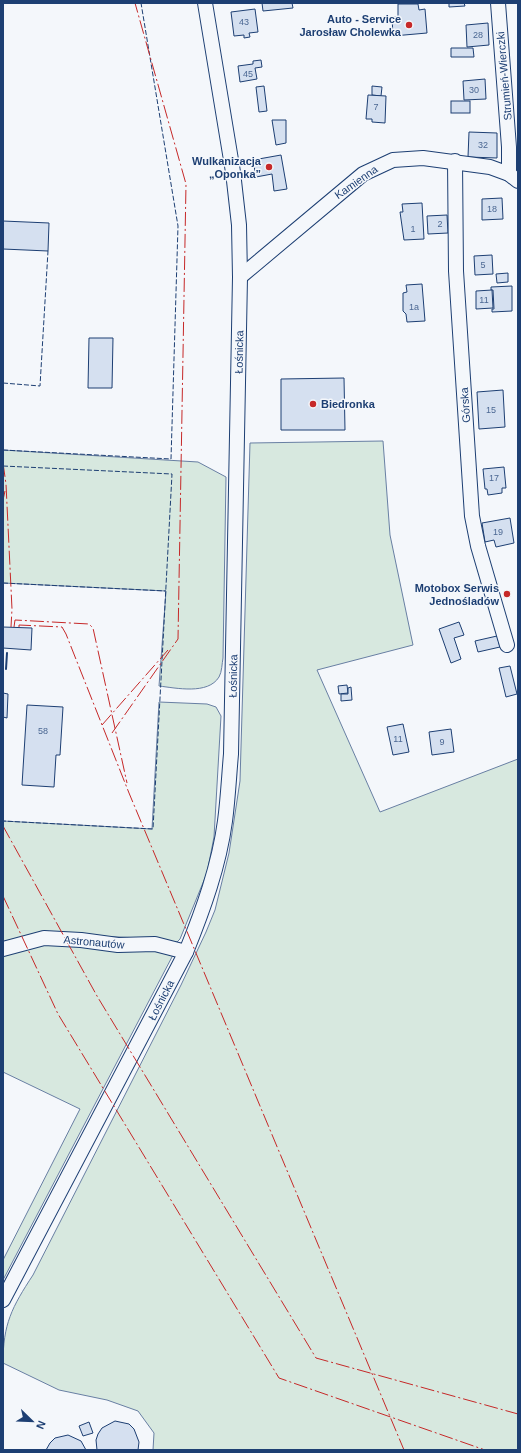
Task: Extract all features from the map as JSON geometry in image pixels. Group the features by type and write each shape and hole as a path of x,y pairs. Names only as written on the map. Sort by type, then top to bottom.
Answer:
{"street":[{"name":"Łośnicka","path":"3,1300 186,952 198,923 215,869 225,821 232,754 240,277 239,225 234,172 205,3"},
{"name":"Strumień-Wierczki","path":"498,3 509,147 513,177"},
{"name":"Kamienna","path":"240,277 363,174 393,160 403,158 423,158 455,161 490,167 513,177"},
{"name":"Górska","path":"455,161 456,271 472,516 478,546 507,645"},
{"name":"Astronautów","path":"3,949 44,938 81,940 118,945 155,944 186,952"}],"shaded area":[{"path":"383,441 390,535 413,645 317,670 380,812 518,759 518,1450 153,1450 154,1433 138,1411 107,1400 59,1390 3,1363 3,1349 7,1326 19,1297 33,1275 181,985 215,910 229,853 240,781 250,443"},
{"path":"3,450 198,462 226,477 223,658 220,675 214,683 200,688 191,689 159,686 166,591 3,583"},
{"path":"159,702 207,704 216,707 221,716 214,837 207,873 180,939 177,942 142,938 49,934 3,945 3,821 152,829"},
{"path":"49,942 146,947 173,955 3,1280 3,1260 80,1109 3,1072 3,953"}],"building":[{"path":"262,3 292,3 293,8 263,11"},
{"path":"449,3 464,3 465,6 449,7"},
{"name":"Auto - Service Jarosław Cholewka","path":"398,4 418,4 419,10 425,9 427,33 393,36 392,17 398,17"},
{"path":"255,9 258,32 249,33 250,37 244,38 244,35 234,36 231,12"},
{"path":"488,23 489,45 467,47 466,25"},
{"path":"451,48 473,48 474,57 451,57"},
{"path":"261,60 262,67 255,68 257,79 240,82 238,66 253,64 253,61"},
{"path":"485,79 486,99 464,100 463,81"},
{"path":"264,86 267,111 259,112 256,87"},
{"path":"372,86 382,87 381,96 372,95"},
{"path":"368,95 386,96 385,123 372,122 372,119 366,119"},
{"path":"451,101 470,101 470,113 451,113"},
{"path":"272,120 286,120 286,143 276,145"},
{"path":"469,132 497,133 497,158 468,157"},
{"name":"Wulkanizacja „Oponka”","path":"281,155 287,189 274,191 272,174 256,177 253,160"},
{"path":"502,198 503,219 482,220 482,199"},
{"path":"422,203 424,239 404,240 400,212 403,212 402,204"},
{"path":"447,215 448,233 428,234 427,216"},
{"path":"3,221 49,223 48,251 3,249"},
{"path":"492,255 493,274 475,275 474,256"},
{"path":"508,273 508,282 497,283 496,274"},
{"path":"422,284 425,321 407,322 406,314 403,311 403,293 407,292 406,285"},
{"path":"512,286 512,311 492,312 492,309 494,309 493,290 491,290 491,287"},
{"path":"492,290 493,308 476,309 476,291"},
{"path":"89,338 113,338 112,388 88,388"},
{"name":"Biedronka","path":"344,378 345,430 281,430 281,379"},
{"path":"503,390 505,427 479,429 477,392"},
{"path":"504,467 506,488 502,488 502,493 488,495 487,489 485,489 483,469"},
{"path":"510,518 514,543 496,547 494,540 485,542 482,523"},
{"path":"459,622 464,635 454,638 461,659 451,663 439,629"},
{"path":"3,627 32,628 31,650 3,648"},
{"path":"497,636 500,647 478,652 475,641"},
{"path":"510,666 517,694 506,697 499,668"},
{"path":"347,685 348,693 339,694 338,686"},
{"path":"351,687 352,700 341,701 341,694 348,694 348,688"},
{"path":"3,693 8,694 7,718 3,717"},
{"path":"27,705 63,707 60,755 56,755 54,787 22,785"},
{"path":"403,724 409,752 393,755 387,727"},
{"path":"451,729 454,752 432,755 429,732"},
{"path":"115,1421 129,1424 134,1429 139,1442 138,1450 97,1450 96,1440 98,1434 102,1428"},
{"path":"89,1422 93,1433 83,1436 79,1426"},
{"path":"68,1435 81,1441 86,1450 46,1450 55,1438"}],"fence":[{"path":"3,450 171,459 178,226 141,3"},
{"path":"3,383 40,386 48,251"},
{"path":"3,466 172,474 153,829 3,821"},
{"path":"3,583 166,591"}],"wall":[{"path":"6,669 7,653"}],"power":[{"path":"112,733 178,639 186,184 135,3"},
{"path":"3,463 6,484 12,609 11,627"},
{"path":"3,500 5,491"},
{"path":"14,627 15,620 89,624 93,628 127,783"},
{"path":"19,627 19,625 62,627 66,634 129,793 404,1450"},
{"path":"102,725 168,650"},
{"path":"3,826 97,996 316,1358 518,1414"},
{"path":"3,896 58,1014 279,1378 485,1450"}],"place":[{"name":"Auto - Service Jarosław Cholewka","path":"409,25"},
{"name":"Wulkanizacja „Oponka”","path":"269,167"},
{"name":"Biedronka","path":"313,404"},
{"name":"Motobox Serwis Jednośladów","path":"507,594"}]}
